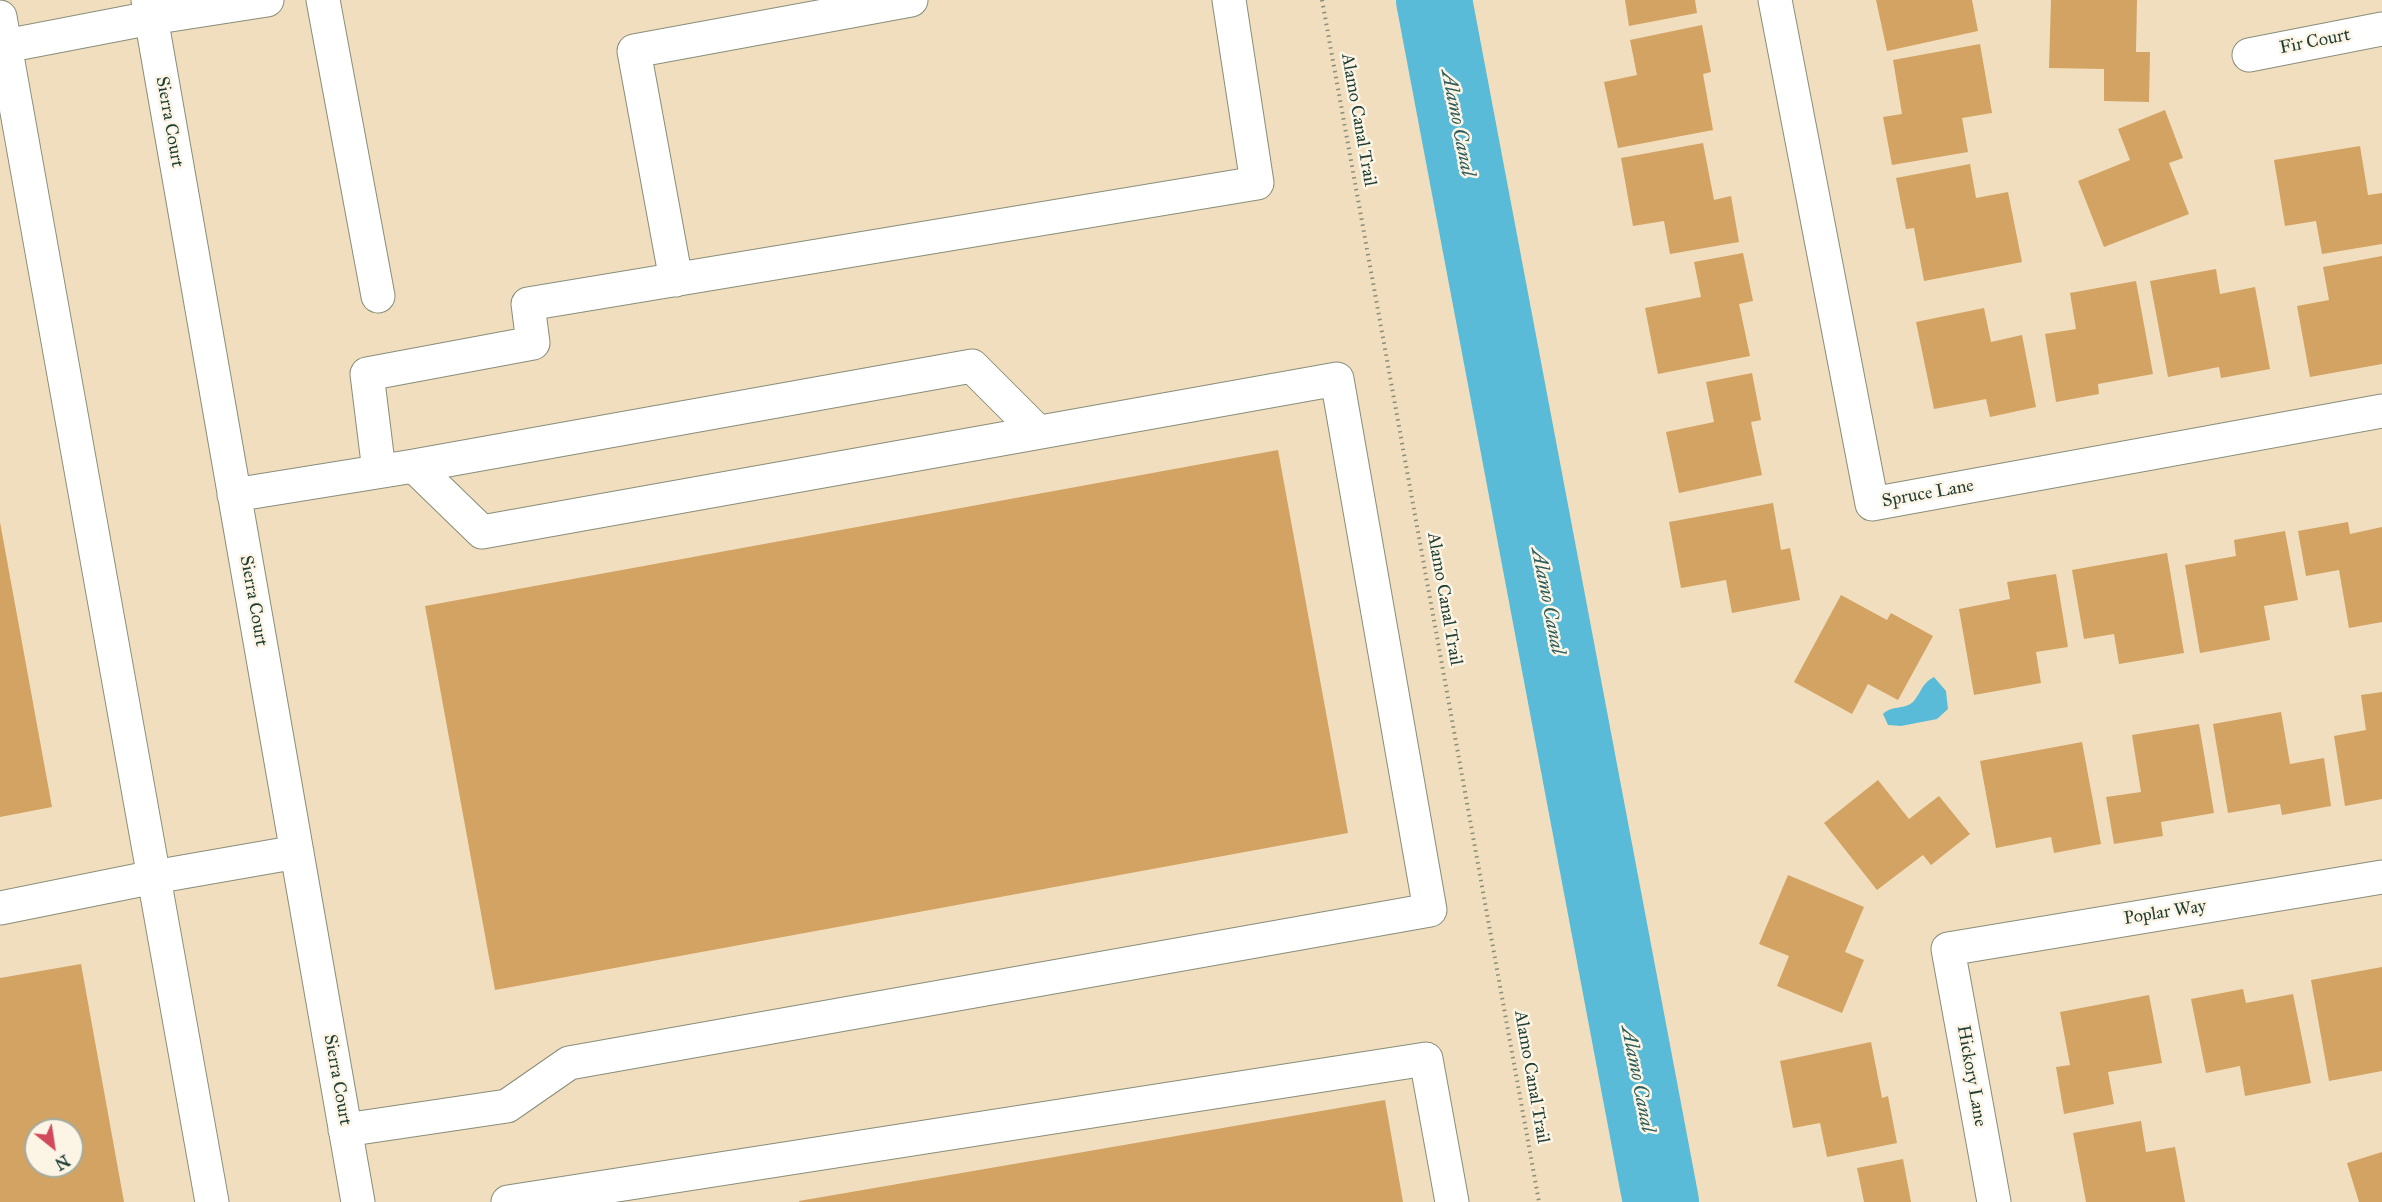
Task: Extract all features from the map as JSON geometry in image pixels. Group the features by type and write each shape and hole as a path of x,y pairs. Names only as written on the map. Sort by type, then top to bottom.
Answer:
{"street":[{"path":"212,1202 2,37 149,9 267,0"},
{"path":"323,0 378,296"},
{"path":"676,280 634,51 911,0"},
{"path":"379,471 367,374 533,344 528,304 1257,183 1229,0"},
{"name":"Spruce Lane","path":"1775,0 1872,504 2382,411"},
{"name":"Sierra Court","path":"149,9 358,1202"},
{"name":"Fir Court","path":"2249,55 2382,29"},
{"path":"234,495 414,466 972,366 1038,432"},
{"path":"345,1130 507,1106 569,1063 1430,910 1337,380 482,532 414,466"},
{"path":"0,908 154,877 297,852"},
{"name":"Poplar Way","path":"1948,949 2382,877"},
{"name":"Hickory Lane","path":"1948,949 1994,1202"},
{"path":"508,1202 1426,1059 1452,1202"}],"path":[{"name":"Alamo Canal Trail","path":"1322,0 1539,1202"}],"water":[{"path":"1934,677 1946,691 1948,709 1937,719 1901,726 1888,725 1883,714 1890,709 1913,702 1924,685"}],"building":[{"path":"1625,0 1695,0 1697,13 1629,26"},
{"path":"1876,0 1972,0 1978,31 1887,51"},
{"path":"2051,0 2137,0 2136,52 2150,52 2149,102 2104,101 2104,69 2049,68"},
{"path":"1702,25 1711,72 1703,74 1713,130 1618,148 1604,82 1637,75 1630,40"},
{"path":"1980,44 1992,113 1962,118 1968,152 1892,165 1883,117 1902,114 1893,60"},
{"path":"2165,110 2183,158 2169,163 2189,214 2104,247 2078,181 2130,160 2118,129"},
{"path":"1703,143 1714,200 1731,196 1739,242 1670,254 1664,221 1633,226 1621,158"},
{"path":"2360,146 2368,195 2382,193 2382,244 2322,254 2316,221 2285,226 2274,160"},
{"path":"1970,164 1976,198 2008,192 2022,262 1924,281 1914,228 1906,229 1896,178"},
{"path":"1743,253 1753,301 1739,304 1750,356 1658,374 1645,308 1701,297 1694,262"},
{"path":"2382,256 2382,364 2310,377 2297,306 2329,300 2323,267"},
{"path":"2216,269 2220,294 2255,287 2270,369 2221,378 2219,367 2168,377 2150,281"},
{"path":"2136,281 2153,374 2098,384 2099,394 2056,402 2045,334 2076,329 2070,293"},
{"path":"1984,308 1991,342 2022,335 2036,407 1990,417 1986,399 1934,409 1916,322"},
{"path":"1752,373 1761,420 1751,422 1762,475 1679,493 1666,432 1714,422 1706,382"},
{"path":"1278,450 1348,833 495,990 425,606"},
{"path":"1773,503 1781,550 1790,548 1800,600 1732,613 1726,580 1681,588 1669,522"},
{"path":"0,522 52,807 0,817"},
{"path":"2348,522 2350,534 2382,527 2382,622 2349,628 2339,570 2306,576 2298,531"},
{"path":"2285,531 2298,600 2264,606 2270,640 2200,653 2185,565 2236,556 2234,540"},
{"path":"2167,553 2184,653 2119,664 2114,634 2084,639 2072,570"},
{"path":"2056,574 2068,647 2036,652 2041,683 1974,695 1959,609 2010,599 2007,582"},
{"path":"1841,595 1887,620 1891,613 1933,636 1898,700 1868,684 1852,714 1794,682"},
{"path":"2382,692 2382,799 2345,806 2334,736 2366,730 2361,695"},
{"path":"2281,712 2290,764 2324,758 2331,806 2282,815 2280,804 2228,813 2213,724"},
{"path":"2199,724 2214,813 2161,822 2163,836 2114,844 2106,797 2141,792 2132,735"},
{"path":"2082,742 2101,844 2054,853 2051,837 1996,848 1980,761"},
{"path":"1878,780 1909,819 1939,796 1970,834 1931,865 1923,855 1877,890 1824,823"},
{"path":"1788,875 1864,907 1845,952 1864,960 1842,1013 1777,986 1789,956 1759,944"},
{"path":"81,964 124,1202 0,1202 0,978"},
{"path":"2382,967 2382,1071 2329,1081 2311,980"},
{"path":"2243,989 2246,1003 2293,994 2311,1083 2245,1096 2240,1066 2206,1073 2191,999"},
{"path":"2149,995 2162,1063 2108,1072 2114,1104 2064,1114 2056,1067 2070,1065 2060,1012"},
{"path":"1871,1042 1882,1098 1888,1096 1897,1143 1827,1157 1820,1123 1793,1128 1780,1061"},
{"path":"1385,1100 1403,1202 799,1202 799,1201"},
{"path":"2141,1121 2146,1152 2175,1147 2185,1202 2086,1202 2073,1133"},
{"path":"2382,1152 2382,1202 2359,1202 2347,1163"},
{"path":"1903,1159 1911,1202 1864,1202 1857,1168"}],"waterway":[{"name":"Alamo Canal","path":"1434,0 1661,1202"}]}
